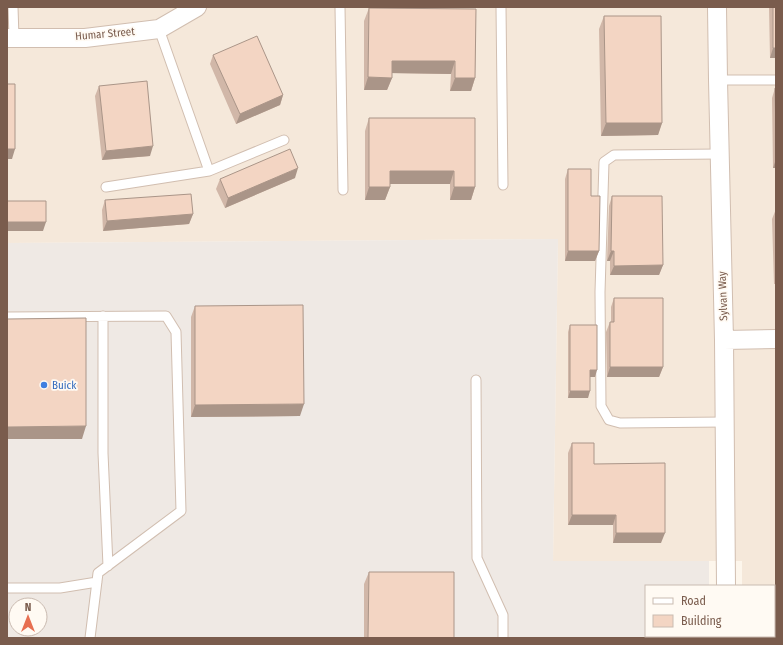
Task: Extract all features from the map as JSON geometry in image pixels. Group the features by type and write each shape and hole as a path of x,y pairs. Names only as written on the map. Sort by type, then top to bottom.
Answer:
{"street":[{"name":"Humar Street","path":"10,38 85,38 159,29 197,7"},
{"name":"Sylvan Way","path":"717,7 724,340 726,585"},
{"path":"724,340 776,339"}],"lane":[{"path":"10,38 13,7"},
{"path":"340,7 343,190"},
{"path":"500,7 503,185"},
{"path":"159,29 209,171"},
{"path":"718,80 776,80"},
{"path":"106,187 209,171 284,140"},
{"path":"720,154 614,155 604,162 600,292 601,406 609,420 620,423 725,422"},
{"path":"103,316 103,454 108,566"},
{"path":"7,317 166,316 176,332 181,511 98,573 90,638"},
{"path":"476,380 477,558 503,615 503,638"},
{"path":"7,588 60,588 97,582"}],"shaded area":[{"path":"7,7 776,7 776,620 775,585 742,585 742,561 553,561 558,239 7,243"},
{"path":"558,239 553,561 709,561 709,585 645,585 645,637 775,637 776,620 776,638 7,638 7,243"}],"building":[{"path":"773,7 776,7 776,48 773,48"},
{"path":"369,8 476,9 475,78 455,78 455,61 392,61 392,78 368,77"},
{"path":"604,16 661,16 662,123 606,123"},
{"path":"257,36 283,95 240,114 213,55"},
{"path":"147,81 153,146 106,151 99,86"},
{"path":"7,84 15,84 15,149 7,149"},
{"path":"775,88 776,88 776,136"},
{"path":"369,118 475,118 475,187 454,187 454,171 390,171 390,187 369,187"},
{"path":"290,149 298,168 228,198 220,179"},
{"path":"568,169 591,169 591,196 600,196 599,251 568,251"},
{"path":"191,194 193,214 107,221 105,200"},
{"path":"612,196 662,196 663,265 614,266 614,251 611,251"},
{"path":"7,201 46,201 46,222 7,222"},
{"path":"614,298 663,298 663,367 610,367 610,322 614,322"},
{"path":"303,305 304,404 195,405 195,306"},
{"name":"Buick","path":"86,318 86,426 7,427 7,319"},
{"path":"570,325 597,325 597,370 590,370 590,391 570,391"},
{"path":"572,443 594,443 594,464 665,463 665,533 616,533 616,515 572,515"},
{"path":"369,572 454,572 454,638 368,638"}],"place":[{"name":"Buick","path":"44,385"}]}
